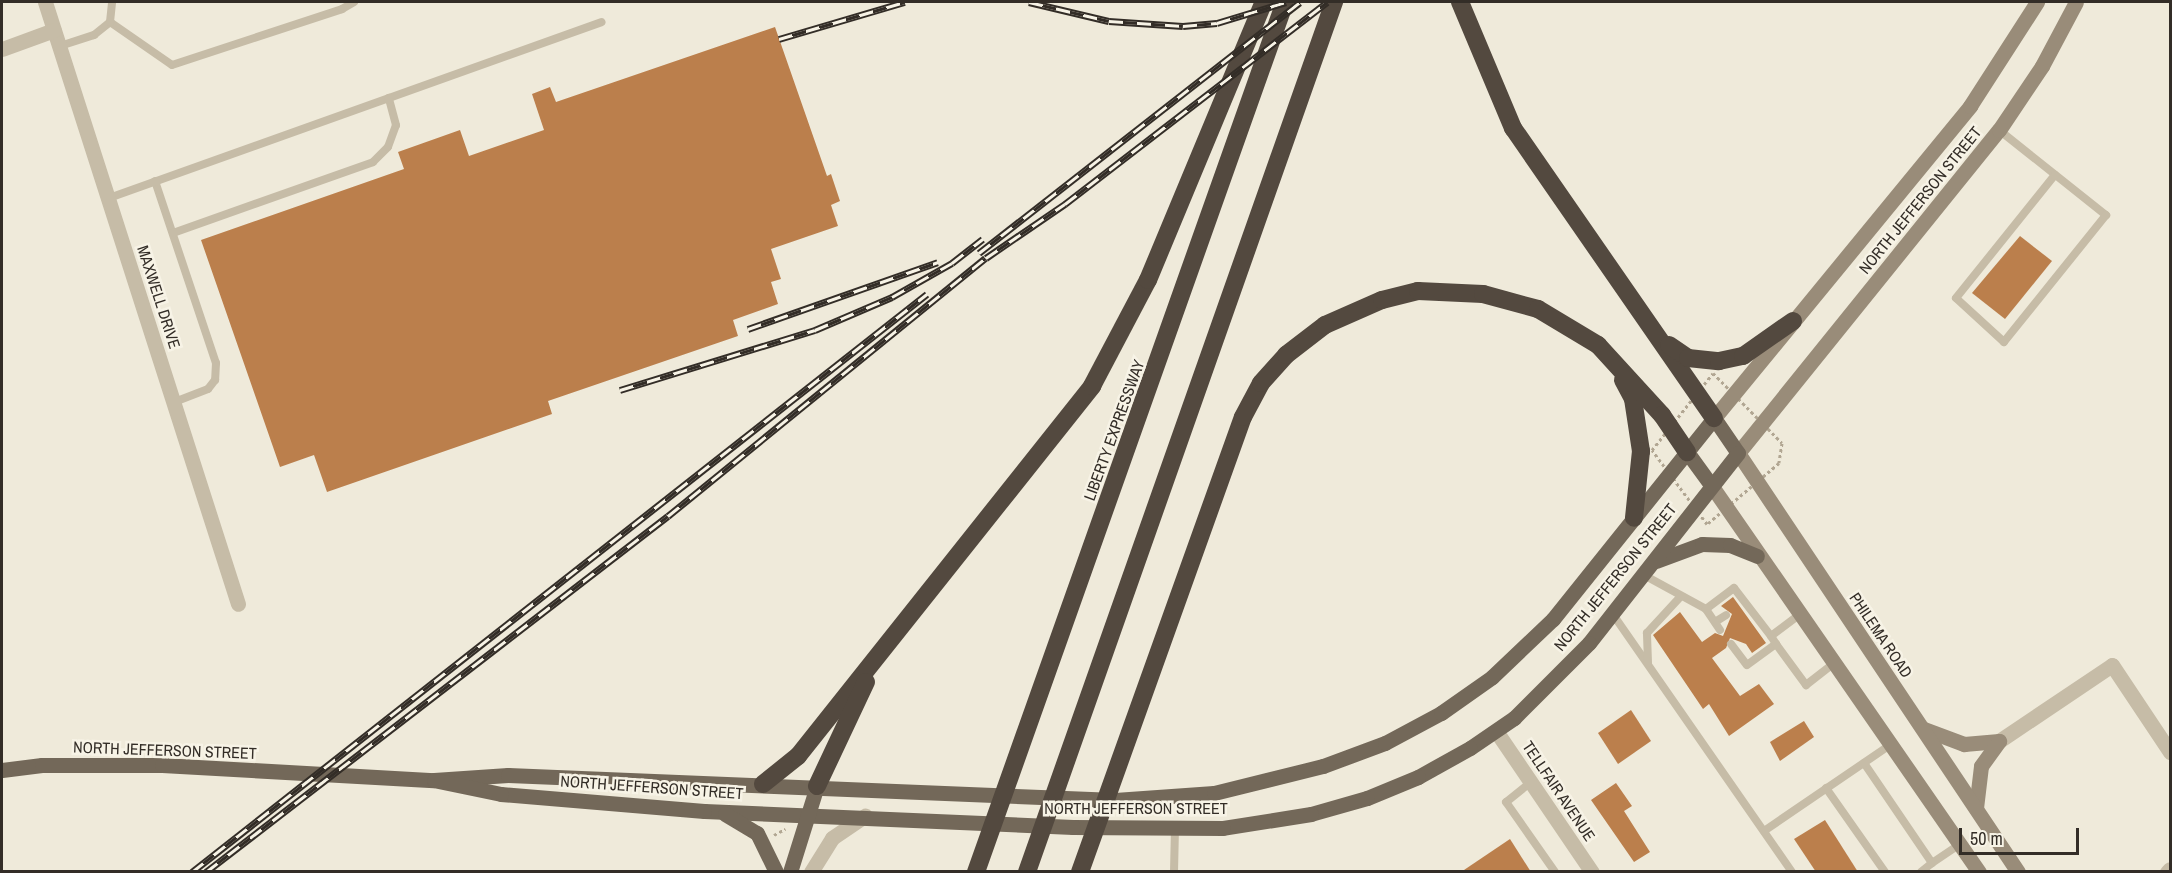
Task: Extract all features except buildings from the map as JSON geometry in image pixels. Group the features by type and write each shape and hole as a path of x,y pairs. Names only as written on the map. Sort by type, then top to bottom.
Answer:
{"highway":[{"path":"763,784 790,765 1092,386 1149,280 1264,2"},
{"name":"LIBERTY EXPRESSWAY","path":"976,872 1027,721 1285,2"},
{"path":"1027,872 1334,2"},
{"path":"1460,2 1481,59 1513,128 1714,418"},
{"path":"1080,872 1243,417 1261,383 1286,354 1325,325 1382,300 1418,291 1483,294 1538,309 1598,345 1662,415 1687,452"},
{"path":"1662,340 1688,358 1719,361 1743,356 1793,321"},
{"path":"1612,360 1633,399 1639,422 1641,471 1634,518"},
{"path":"817,786 878,656"}],"main road":[{"name":"NORTH JEFFERSON STREET","path":"2,770 42,765 162,765 434,780 508,775 1115,800 1176,798 1252,786 1323,766 1414,729 1492,677 1553,619 1714,418 1970,106 2037,2"},
{"name":"NORTH JEFFERSON STREET","path":"434,780 501,794 704,811 807,813 1175,829 1276,822 1358,801 1442,764 1496,731 1547,687 1612,613 1711,485 2000,130 2042,66 2076,2"},
{"name":"PHILEMA ROAD","path":"1714,418 2018,872"},
{"path":"1687,452 1757,556 1979,872"},
{"path":"1645,571 1667,555 1702,544 1730,545 1757,556"},
{"path":"1922,728 1964,744 1999,741"},
{"path":"1976,808 1981,766 1999,741"},
{"path":"790,872 817,786"},
{"path":"704,811 727,814 748,826 762,839 776,872"}],"street":[{"name":"MAXWELL DRIVE","path":"45,2 238,604"},
{"path":"2,49 54,30"},
{"path":"1999,741 2112,665 2170,752"},
{"name":"TELLFAIR AVENUE","path":"1496,731 1592,872"},
{"path":"811,872 832,838 865,816"}],"lane":[{"path":"60,46 94,35 110,22 112,2"},
{"path":"110,22 172,65 342,9 354,2"},
{"path":"109,198 602,22"},
{"path":"173,233 373,162 388,147 396,125 388,98"},
{"path":"2000,130 2106,215 2004,342 1956,298 2055,175"},
{"path":"155,182 216,363 215,380 208,389 174,402"},
{"path":"1645,571 1681,596 1706,609 1718,626 1726,615"},
{"path":"1706,609 1734,588 1742,604 1806,685 1833,664"},
{"path":"1648,666 1647,633 1681,596"},
{"path":"1612,613 1792,872"},
{"path":"1746,644 1734,647 1747,665 1768,636 1799,615"},
{"path":"1764,831 1890,745"},
{"path":"1864,763 1932,863"},
{"path":"1531,782 1506,802 1555,872"},
{"path":"1826,788 1885,872"},
{"path":"1174,872 1175,829"},
{"path":"1921,872 1960,844"}],"railway":[{"path":"779,39 905,2"},
{"path":"1029,2 1109,21 1183,26 1217,23 1286,2"},
{"path":"979,253 1300,2"},
{"path":"206,872 668,516 986,258 1065,204 1327,2"},
{"path":"620,390 815,330 892,297 952,263 983,239"},
{"path":"748,329 938,262"},
{"path":"192,872 927,294"}]}
